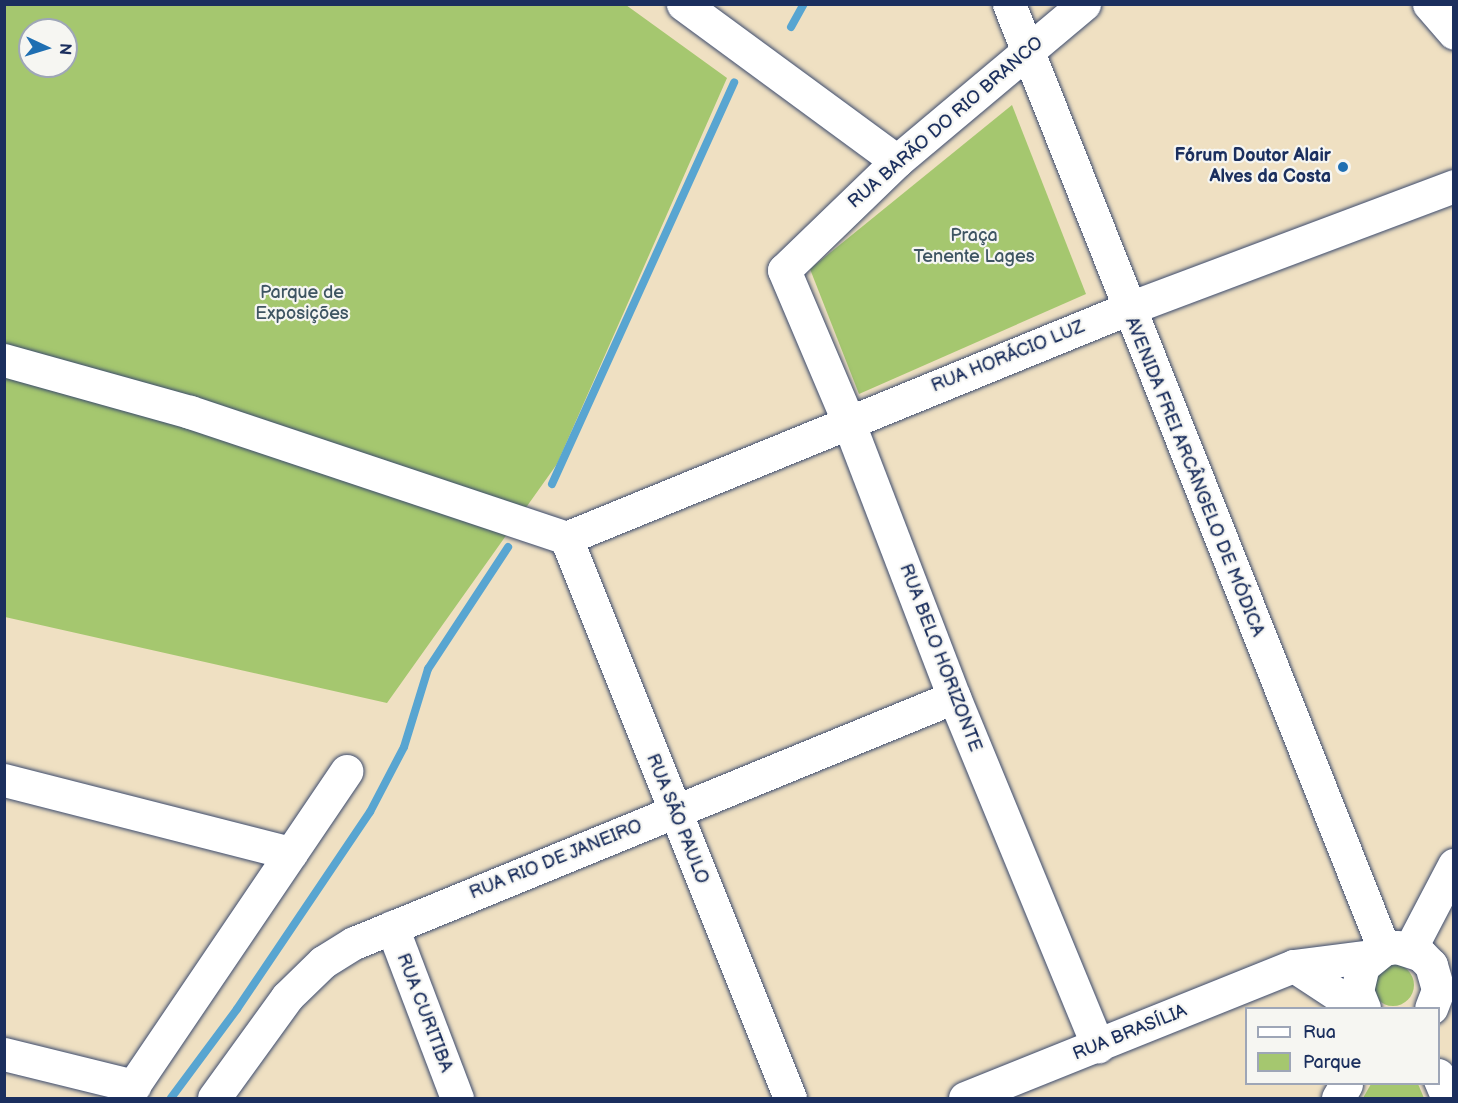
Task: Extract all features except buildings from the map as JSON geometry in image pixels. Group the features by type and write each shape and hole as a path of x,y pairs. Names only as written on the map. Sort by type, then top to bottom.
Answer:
{"street":[{"path":"682,4 897,161"},
{"name":"AVENIDA FREI ARCÂNGELO DE MÓDICA","path":"1009,4 1127,309 1410,956 1438,990 1440,1000"},
{"name":"RUA BARÃO DO RIO BRANCO","path":"784,270 897,161 1084,4"},
{"path":"1429,4 1454,33"},
{"name":"RUA HORÁCIO LUZ","path":"566,538 1127,309 1454,186"},
{"name":"RUA BELO HORIZONTE","path":"784,270 848,421 954,697 1098,1046"},
{"path":"4,360 190,412 566,538"},
{"name":"RUA SÃO PAULO","path":"566,538 790,1098"},
{"name":"RUA RIO DE JANEIRO","path":"214,1098 294,990 323,962 354,942 954,697"},
{"path":"4,1054 130,1092 346,771"},
{"path":"4,780 291,853"},
{"path":"1364,1007 1357,991 1358,978 1410,956 1454,865"},
{"name":"RUA CURITIBA","path":"392,927 457,1098"},
{"name":"RUA BRASÍLIA","path":"965,1098 1294,966 1410,956"},
{"path":"1294,966 1356,1007"},
{"path":"1440,1080 1448,1098"}],"green space":[{"name":"Parque de Exposições","path":"5,5 626,5 727,78 557,464 387,703 5,617"},
{"name":"Praça Tenente Lages","path":"1012,105 1086,294 859,394 810,269"},
{"path":"1393,964 1408,970 1414,985 1408,1000 1393,1006 1378,1000 1372,985 1378,970"},
{"path":"1370,1085 1418,1085 1424,1098 1363,1098"}],"waterway":[{"path":"791,27 804,4"},
{"path":"552,484 734,82"},
{"path":"171,1098 237,1009 370,812 404,747 428,669 508,547"}],"place":[{"name":"Fórum Doutor Alair Alves da Costa","path":"1343,167"}]}
